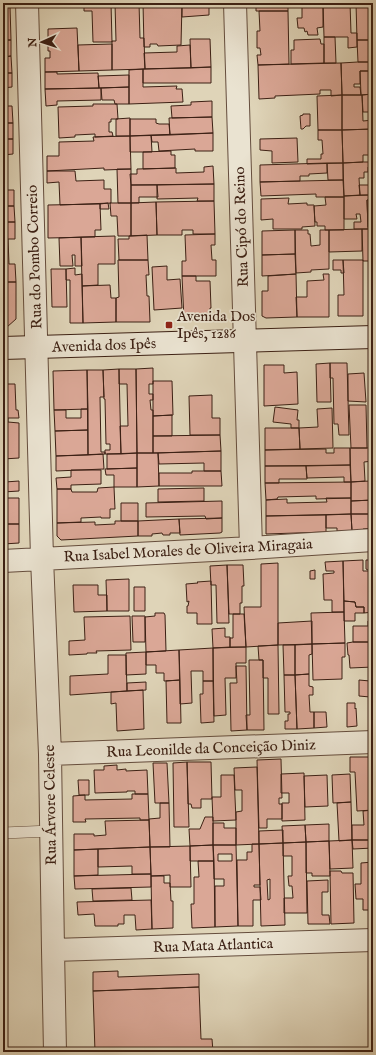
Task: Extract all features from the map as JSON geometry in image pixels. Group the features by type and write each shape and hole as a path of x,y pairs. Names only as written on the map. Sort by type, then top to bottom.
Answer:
{"street":[{"name":"Rua do Pombo Correio","path":"27,3 42,558"},
{"name":"Rua Cipó do Reino","path":"235,3 251,548"},
{"name":"Avenida dos Ipês","path":"3,348 373,337"},
{"name":"Rua Isabel Morales de Oliveira Miragaia","path":"3,561 373,540"},
{"name":"Rua Árvore Celeste","path":"42,558 50,754 52,950 55,1052"},
{"name":"Rua Leonilde da Conceição Diniz","path":"50,754 373,742"},
{"name":"Rua Mata Atlantica","path":"52,950 373,940"}],"lane":[{"path":"3,833 51,832"}],"building":[{"path":"84,3 111,3 112,42 93,42 92,11 84,11"},
{"path":"115,3 139,3 140,38 144,38 145,69 112,70 112,41 116,41"},
{"path":"143,3 182,3 181,45 158,46 157,44 150,44 150,47 144,47"},
{"path":"182,3 209,3 209,15 182,17"},
{"path":"256,3 288,3 288,11 256,11"},
{"path":"302,3 323,3 323,27 317,28 318,35 308,35 304,28 298,28 297,18 302,18"},
{"path":"323,3 350,3 351,33 357,33 357,47 348,48 348,37 324,37"},
{"path":"356,3 373,3 373,40 357,40"},
{"path":"3,6 10,6 11,40 3,40"},
{"path":"259,11 288,11 289,64 258,65 257,55 261,55 260,48 257,48 257,31 260,31"},
{"path":"77,28 79,71 45,72 45,58 50,58 50,51 48,51 48,29"},
{"path":"324,37 335,37 336,63 324,63"},
{"path":"190,39 210,39 211,67 191,68"},
{"path":"320,39 321,44 324,44 324,63 291,64 291,50 294,50 294,40"},
{"path":"3,40 11,40 11,56 3,57"},
{"path":"357,40 372,40 373,62 358,62"},
{"path":"112,44 112,70 79,71 78,45"},
{"path":"190,45 191,68 145,69 144,53 177,52 177,46"},
{"path":"11,56 12,73 3,73 3,57"},
{"path":"373,62 373,71 360,71 360,84 354,84 354,87 360,87 361,95 342,95 341,63"},
{"path":"341,63 342,95 331,96 331,90 320,90 320,94 275,96 275,98 259,99 258,65"},
{"path":"211,67 211,83 143,83 143,69"},
{"path":"143,69 143,87 177,86 176,89 182,89 183,102 129,104 129,70"},
{"path":"360,71 373,71 373,94 361,95"},
{"path":"45,72 57,72 57,74 98,73 99,88 45,89"},
{"path":"3,73 12,73 12,87 3,88"},
{"path":"129,75 129,87 99,88 98,76"},
{"path":"129,87 129,104 115,104 114,100 102,100 101,88"},
{"path":"101,88 101,100 57,101 57,105 46,106 45,89"},
{"path":"373,94 373,112 363,112 362,95"},
{"path":"342,95 362,95 363,121 373,120 373,129 342,130"},
{"path":"342,95 342,130 318,130 317,96"},
{"path":"212,101 212,117 172,118 171,106 191,105 191,102"},
{"path":"93,104 117,104 118,119 111,119 111,122 109,122 109,132 112,132 113,136 95,137 95,134 75,135 75,137 59,138 58,107 93,106"},
{"path":"3,106 12,106 13,123 3,123"},
{"path":"303,114 310,114 310,126 306,126 301,129 300,116"},
{"path":"212,117 213,133 170,135 169,118"},
{"path":"130,118 130,136 116,136 116,119"},
{"path":"130,119 156,119 156,123 169,124 170,135 130,136"},
{"path":"3,123 13,123 13,139 3,139"},
{"path":"373,129 373,155 363,155 363,162 343,163 342,130"},
{"path":"318,130 342,130 343,163 307,164 307,159 321,159 321,154 323,154 322,140 318,140"},
{"path":"213,133 213,151 195,151 195,149 159,151 158,142 152,142 151,135"},
{"path":"151,135 152,152 130,152 130,136"},
{"path":"130,136 131,169 104,170 104,168 47,171 47,156 59,156 59,142 94,141 93,137"},
{"path":"297,138 298,162 272,163 272,151 260,150 260,139"},
{"path":"3,139 13,139 13,154 3,155"},
{"path":"171,151 171,155 175,155 175,168 143,169 143,152"},
{"path":"373,162 373,167 368,167 368,172 364,172 364,178 359,178 360,195 344,196 343,163"},
{"path":"327,163 343,163 343,180 328,180"},
{"path":"327,163 327,173 300,176 300,181 260,182 260,165"},
{"path":"213,166 214,184 131,185 130,174 137,174 137,169 176,168 176,173 204,172 204,167"},
{"path":"117,169 131,169 131,203 118,203"},
{"path":"47,171 75,171 76,181 104,180 104,189 111,189 111,203 60,205 59,182 47,183"},
{"path":"343,180 344,197 316,197 316,194 261,196 260,182"},
{"path":"214,184 214,201 197,201 198,198 157,199 157,185"},
{"path":"131,185 157,185 158,197 139,197 139,203 131,203"},
{"path":"359,185 373,185 373,195 360,195"},
{"path":"3,190 14,190 14,206 3,206"},
{"path":"369,195 369,200 367,200 368,229 354,229 354,222 361,222 360,214 356,214 357,219 344,219 344,196"},
{"path":"325,197 344,197 344,230 325,230 325,226 317,226 317,222 315,222 314,206 326,205"},
{"path":"289,198 288,204 307,203 307,205 314,205 315,226 302,227 302,229 273,229 273,219 261,220 261,199"},
{"path":"367,200 373,200 373,227 368,227"},
{"path":"214,201 215,234 193,234 193,230 182,230 182,235 157,235 156,202"},
{"path":"156,202 157,235 131,236 131,203"},
{"path":"108,203 109,209 100,209 100,204"},
{"path":"110,203 131,203 131,236 118,236 117,216 111,216"},
{"path":"100,204 101,230 95,230 95,237 48,238 48,205"},
{"path":"3,206 14,206 15,222 3,222"},
{"path":"3,222 15,222 15,239 3,239"},
{"path":"362,229 373,229 373,261 363,261"},
{"path":"362,229 362,251 329,252 329,230"},
{"path":"295,230 308,230 308,234 310,234 311,246 320,245 320,230 329,230 329,269 296,273"},
{"path":"295,230 295,254 262,255 262,231"},
{"path":"215,234 215,245 211,245 212,260 216,260 216,276 182,276 182,261 186,261 185,235"},
{"path":"147,235 148,260 119,260 118,239 129,239 129,236"},
{"path":"115,236 115,264 98,264 98,285 82,286 81,237"},
{"path":"81,237 82,266 75,266 75,255 72,255 73,266 60,266 59,238"},
{"path":"3,239 8,239 9,264 15,264 16,282 3,282"},
{"path":"295,254 296,274 262,276 262,255"},
{"path":"118,260 148,260 149,275 146,275 147,296 149,296 150,322 116,322 116,298 119,297"},
{"path":"333,260 343,260 344,273 341,273 341,270 333,270"},
{"path":"343,260 363,260 363,316 338,316 338,295 344,295"},
{"path":"167,266 167,280 180,279 182,308 154,310 152,267"},
{"path":"75,268 75,275 82,274 83,323 70,323 70,280 66,280 66,269"},
{"path":"51,269 66,269 67,307 52,307"},
{"path":"296,274 297,317 266,318 262,316 262,291 268,291 268,276"},
{"path":"323,274 329,274 329,317 297,317 296,297 307,297 307,281 324,280"},
{"path":"182,276 196,276 196,281 210,281 210,320 184,320"},
{"path":"3,282 16,282 16,319 7,327 3,327"},
{"path":"110,285 111,298 116,298 116,322 83,323 82,286"},
{"path":"330,363 331,402 317,402 316,364"},
{"path":"330,363 347,363 349,435 339,435 338,424 334,424 333,378 330,378"},
{"path":"264,365 284,365 284,373 297,372 298,404 264,406"},
{"path":"153,368 153,384 149,384 149,394 153,394 153,400 150,400 151,410 153,410 153,453 137,453 136,369"},
{"path":"119,369 121,454 105,454 105,450 110,450 110,444 106,444 103,370"},
{"path":"119,369 136,369 137,453 121,454 120,426 128,426 127,384 119,384"},
{"path":"87,370 88,409 54,410 53,371"},
{"path":"87,370 103,370 104,397 100,397 101,452 105,452 105,454 88,455"},
{"path":"364,373 366,402 348,401 348,374"},
{"path":"153,381 172,381 173,415 153,416"},
{"path":"3,384 15,384 16,410 18,410 19,418 3,418"},
{"path":"212,395 212,418 220,418 220,435 190,435 189,396"},
{"path":"349,405 366,405 367,448 351,448"},
{"path":"275,407 298,410 297,420 299,420 299,428 291,428 291,424 273,422"},
{"path":"332,408 333,448 300,449 299,428 318,427 317,409"},
{"path":"81,409 88,409 88,430 55,431 54,410 66,410 66,418 81,418"},
{"path":"172,415 172,436 153,436 153,416"},
{"path":"3,418 8,418 8,422 19,423 19,458 3,459"},
{"path":"265,428 299,428 300,449 265,450"},
{"path":"88,430 88,455 56,456 55,431"},
{"path":"220,435 221,451 153,453 153,436"},
{"path":"334,448 350,448 350,465 265,466 265,450 326,449 326,453 334,453"},
{"path":"350,448 373,448 373,461 364,462 365,481 351,482"},
{"path":"221,451 221,471 204,471 204,463 159,464 158,453"},
{"path":"137,453 137,468 107,469 107,454"},
{"path":"137,453 158,453 159,486 137,487"},
{"path":"103,454 104,469 56,471 56,456"},
{"path":"3,459 5,459 5,482 19,481 19,491 3,492"},
{"path":"350,465 351,482 344,482 344,477 307,478 306,466"},
{"path":"265,466 306,466 307,479 279,479 279,483 265,483"},
{"path":"137,468 137,487 114,487 114,475 106,475 105,469"},
{"path":"71,470 101,470 101,484 71,485 71,489 57,489 56,478 71,477"},
{"path":"192,471 221,471 222,486 159,486 159,473 192,473"},
{"path":"373,481 373,500 351,501 351,482"},
{"path":"351,482 351,498 316,499 316,496 278,497 277,499 266,500 265,483"},
{"path":"114,487 115,509 110,509 110,518 81,518 81,522 57,523 57,489 71,489 72,492 97,492 98,488"},
{"path":"204,488 204,501 158,502 158,489"},
{"path":"3,498 19,498 19,524 3,524"},
{"path":"326,498 351,498 351,514 266,516 266,500 287,499 287,503 327,502"},
{"path":"373,500 373,514 351,514 351,501"},
{"path":"222,501 222,518 206,519 205,516 146,517 146,503"},
{"path":"121,503 138,503 138,521 121,521"},
{"path":"351,514 373,514 373,528 363,529 363,531 352,531"},
{"path":"351,514 352,531 337,531 337,528 326,528 326,515"},
{"path":"326,515 326,532 266,534 266,516"},
{"path":"222,518 222,532 220,533 180,535 179,519"},
{"path":"179,519 180,533 163,535 162,533 152,534 152,536 138,536 138,521"},
{"path":"115,521 138,521 138,536 61,540 57,536 57,523 95,522 95,525 115,524"},
{"path":"3,524 19,524 19,543 3,544"},
{"path":"363,560 363,571 370,571 366,569 366,560 373,560 373,612 364,613 364,607 356,607 355,602 344,601 343,561"},
{"path":"343,561 344,612 332,612 332,600 324,600 323,574 334,573 334,571 326,571 325,562"},
{"path":"278,563 278,645 246,647 244,607 261,607 261,564"},
{"path":"227,565 243,565 244,586 242,586 242,603 240,603 240,614 229,614"},
{"path":"227,565 229,623 217,623 216,585 211,585 210,566"},
{"path":"315,570 315,579 310,579 310,571"},
{"path":"129,579 129,611 107,611 106,580"},
{"path":"211,581 212,624 197,624 197,613 187,613 189,601 187,602 186,584"},
{"path":"73,585 98,585 98,595 107,595 107,611 74,612"},
{"path":"134,587 145,587 145,611 134,611"},
{"path":"344,601 355,602 356,607 364,607 364,613 355,613 355,621 344,621"},
{"path":"344,612 345,643 312,644 311,613"},
{"path":"155,613 164,613 165,615 166,651 146,652 145,617 155,616"},
{"path":"233,614 244,614 246,647 230,647 230,638 233,638"},
{"path":"130,616 131,650 96,651 97,653 69,655 69,641 85,640 84,617"},
{"path":"132,616 145,616 145,642 133,642"},
{"path":"373,620 373,642 353,642 353,626 368,626 368,621"},
{"path":"312,621 312,644 278,645 278,623"},
{"path":"225,628 225,637 230,637 230,647 213,648 212,629"},
{"path":"373,642 373,667 350,668 347,643"},
{"path":"345,643 345,657 342,657 342,679 313,680 312,644"},
{"path":"312,644 312,654 309,655 309,674 295,675 295,645"},
{"path":"278,645 279,714 268,714 268,678 263,678 263,660 259,660 258,646"},
{"path":"283,645 295,645 295,675 284,675"},
{"path":"246,647 246,663 236,663 236,678 225,678 226,715 214,716 213,648"},
{"path":"213,648 213,681 203,681 203,671 191,671 192,703 180,704 179,650"},
{"path":"179,650 180,680 164,681 164,673 156,673 156,665 146,665 146,652"},
{"path":"146,652 146,674 126,675 126,653"},
{"path":"108,655 126,655 127,691 70,695 70,676 108,674"},
{"path":"249,660 263,660 264,730 247,730 246,715 250,715"},
{"path":"236,666 246,666 247,730 231,731 230,683 237,683"},
{"path":"309,674 309,686 313,687 313,695 309,695 310,712 314,712 314,728 297,729 295,675"},
{"path":"370,674 373,674 373,726 370,726 370,697 359,696 359,680 370,681"},
{"path":"284,675 295,675 297,729 285,729 285,721 288,721 288,714 290,714 290,712 285,712"},
{"path":"180,680 181,723 167,723 166,681"},
{"path":"203,681 213,681 214,722 201,723 200,694 203,694"},
{"path":"146,682 146,690 127,691 127,683"},
{"path":"143,690 144,729 117,731 116,703 111,704 111,692"},
{"path":"347,703 355,703 357,726 347,727"},
{"path":"314,712 326,712 327,727 314,728"},
{"path":"350,757 373,757 373,810 357,811 355,772 350,772"},
{"path":"281,759 282,798 279,798 279,804 282,804 282,819 267,819 267,828 259,828 257,760"},
{"path":"187,762 211,762 212,799 201,799 201,808 192,808 191,804 188,804"},
{"path":"187,762 189,827 174,827 173,763"},
{"path":"153,763 167,763 169,803 155,803"},
{"path":"117,765 117,770 147,770 148,794 135,794 135,791 95,793 94,770 104,770 104,766"},
{"path":"257,767 259,844 236,845 236,812 242,811 242,790 235,790 234,768"},
{"path":"304,773 305,820 282,821 282,803 289,803 289,793 281,793 281,774"},
{"path":"350,774 351,802 333,803 332,775"},
{"path":"221,775 234,775 236,820 213,821 212,797 221,797"},
{"path":"327,775 328,806 305,807 304,776"},
{"path":"78,780 89,780 89,795 79,795"},
{"path":"132,794 148,794 149,820 140,820 140,818 85,819 86,822 73,822 73,796 85,795 85,800 132,799"},
{"path":"351,802 352,840 339,841 337,803"},
{"path":"160,803 169,803 170,847 150,847 149,819 160,818"},
{"path":"373,810 373,840 352,840 352,825 364,825 363,811"},
{"path":"205,817 213,817 213,845 190,846 189,829 200,829"},
{"path":"149,820 150,847 74,850 74,834 94,834 94,836 106,835 105,821"},
{"path":"213,823 224,823 224,828 236,828 236,845 213,845"},
{"path":"329,824 329,841 306,842 305,825"},
{"path":"305,825 306,842 283,843 282,826"},
{"path":"283,830 283,843 259,844 259,831"},
{"path":"352,840 353,868 330,869 329,841"},
{"path":"352,840 373,840 373,848 353,849"},
{"path":"329,841 330,876 312,876 312,873 306,873 306,842"},
{"path":"306,842 307,913 284,913 284,898 293,898 292,886 289,886 288,876 292,876 292,856 283,856 283,843"},
{"path":"283,843 285,925 261,926 259,844","holes":["270,879 270,899 268,900 267,880"]},
{"path":"252,844 259,844 260,885 254,885 254,887 260,887 261,900 253,900 253,926 238,926 237,860 247,860 247,852 252,852"},
{"path":"213,845 236,845 238,926 215,927 215,886 224,886 224,879 214,879","holes":["218,854 232,854 232,861 218,861"]},
{"path":"213,845 214,861 190,861 190,846"},
{"path":"190,846 191,887 170,887 170,875 151,876 150,847"},
{"path":"150,847 151,874 132,874 132,866 98,867 98,849"},
{"path":"98,849 98,875 74,876 74,850"},
{"path":"198,861 214,861 215,927 192,928 191,904 194,904 194,877 199,877"},
{"path":"373,862 373,910 363,910 363,899 356,899 355,884 361,884 361,863"},
{"path":"330,871 353,873 354,923 331,924"},
{"path":"151,874 151,887 75,889 74,876"},
{"path":"151,876 164,876 164,883 170,883 171,901 173,901 173,928 152,929"},
{"path":"328,880 328,892 322,892 322,915 329,915 330,924 308,924 307,881"},
{"path":"131,888 132,900 93,901 92,889"},
{"path":"151,900 152,929 136,930 135,915 124,915 124,924 118,924 118,926 95,926 94,914 78,915 77,902"},
{"path":"118,971 118,977 199,974 199,987 93,991 93,972"},
{"path":"199,987 201,1039 212,1039 213,1052 95,1052 93,991"}],"place":[{"name":"Avenida Dos Ipês, 1286","path":"169,325"}]}
